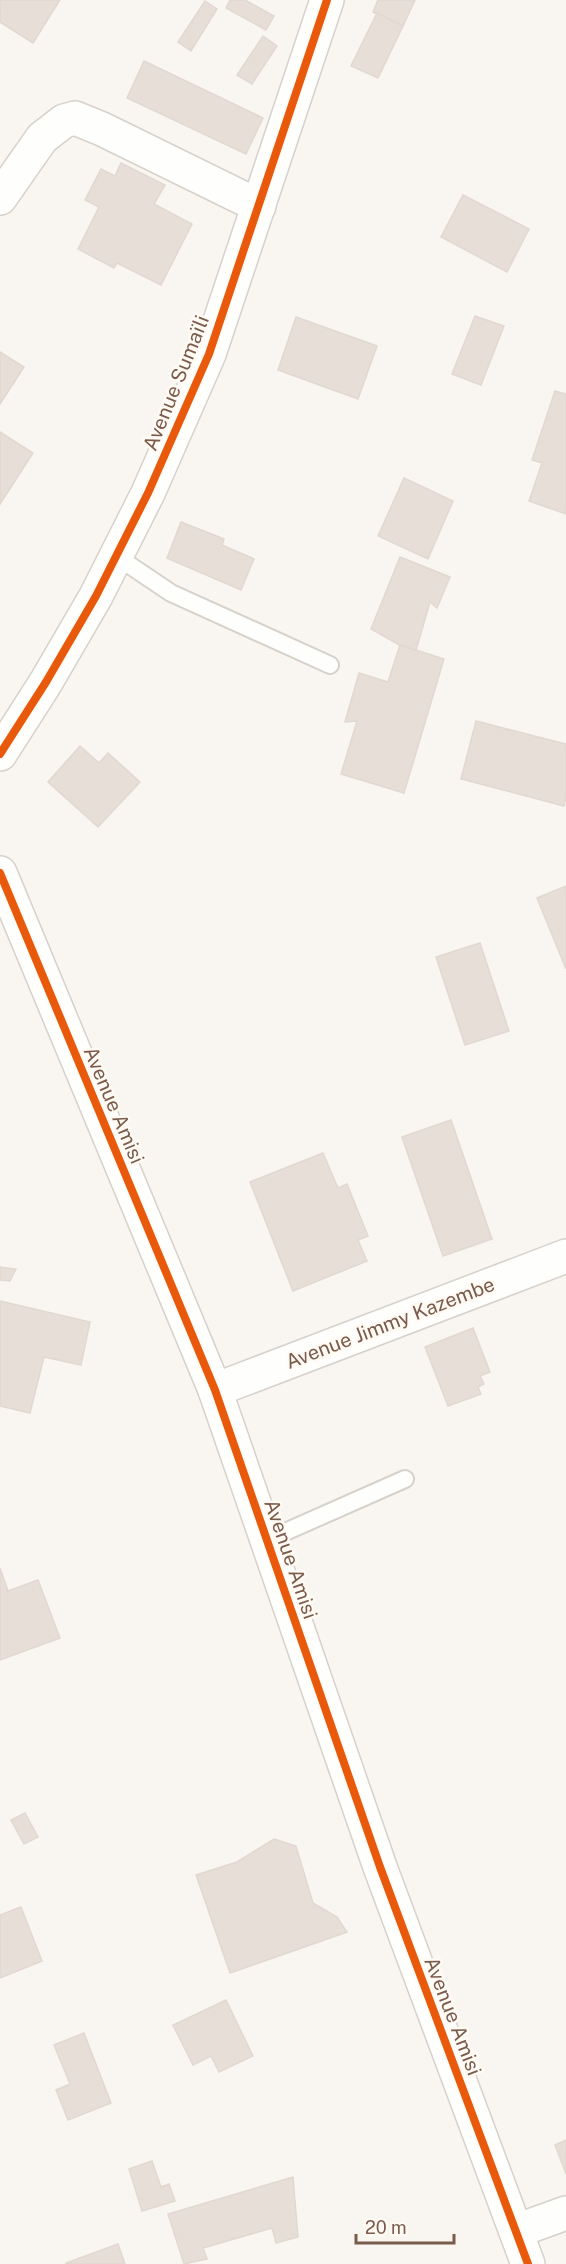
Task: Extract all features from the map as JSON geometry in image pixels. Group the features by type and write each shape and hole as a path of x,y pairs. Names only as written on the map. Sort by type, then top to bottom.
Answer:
{"street":[{"name":"Avenue Sumaïli","path":"0,754 46,682 96,596 148,493 209,354 327,0"},
{"path":"0,198 42,138 64,121 75,118 259,206"},
{"name":"Avenue Amisi","path":"0,873 215,1390 380,1867 528,2264"},
{"name":"Avenue Jimmy Kazembe","path":"215,1390 566,1256"},
{"path":"516,2231 566,2213"}],"lane":[{"path":"116,556 171,593 330,665"},
{"path":"267,1540 405,1479"}],"building":[{"path":"0,0 60,0 33,43 0,22"},
{"path":"230,0 245,0 274,16 266,30 226,8"},
{"path":"378,0 415,0 403,26 373,12"},
{"path":"205,1 217,9 191,51 178,42"},
{"path":"377,13 403,26 378,78 351,66"},
{"path":"263,36 277,46 252,84 237,75"},
{"path":"144,61 263,118 246,154 127,98"},
{"path":"121,163 165,185 154,204 192,224 161,285 117,263 114,268 78,249 99,207 85,200 101,169 115,176"},
{"path":"463,195 529,229 507,272 441,237"},
{"path":"475,316 504,326 481,385 452,374"},
{"path":"296,317 377,346 358,399 278,370"},
{"path":"0,352 24,367 0,404"},
{"path":"555,391 566,394 566,514 529,501 542,463 532,460"},
{"path":"0,432 33,453 0,504"},
{"path":"404,478 453,501 428,559 378,536"},
{"path":"181,522 224,539 222,545 254,559 241,590 167,558"},
{"path":"400,557 450,577 437,608 430,602 415,654 371,629"},
{"path":"400,645 444,659 404,793 341,774 357,721 345,722 359,673 388,682"},
{"path":"476,721 566,744 564,806 461,779"},
{"path":"80,746 99,763 108,753 140,782 98,827 48,782"},
{"path":"566,886 566,969 537,898"},
{"path":"480,943 509,1031 465,1045 436,957"},
{"path":"451,1120 492,1239 443,1256 402,1137"},
{"path":"323,1153 338,1188 347,1184 368,1236 358,1240 367,1261 293,1291 250,1182"},
{"path":"0,1267 16,1269 10,1281 0,1280"},
{"path":"0,1301 90,1322 81,1365 44,1357 30,1413 0,1406"},
{"path":"473,1328 490,1372 480,1376 484,1384 478,1387 481,1394 448,1406 425,1347"},
{"path":"0,1568 8,1591 38,1580 60,1638 0,1660"},
{"path":"25,1813 38,1837 24,1844 11,1820"},
{"path":"274,1839 296,1846 313,1903 337,1917 347,1932 230,1973 196,1875 237,1862"},
{"path":"21,1907 42,1961 0,1978 0,1915"},
{"path":"226,2000 253,2056 219,2072 211,2056 193,2065 173,2025"},
{"path":"84,2033 111,2103 68,2120 56,2090 70,2084 54,2045"},
{"path":"566,2140 566,2174 555,2145"},
{"path":"152,2161 161,2187 169,2184 175,2201 142,2211 129,2169"},
{"path":"293,2177 298,2237 276,2243 272,2228 203,2248 207,2259 184,2264 168,2214"},
{"path":"118,2244 125,2264 66,2264 66,2263"}],"cycle path":[{"path":"0,754 46,682 96,596 148,493 209,354 327,0"},
{"path":"0,873 215,1390 380,1867 528,2264"}]}
